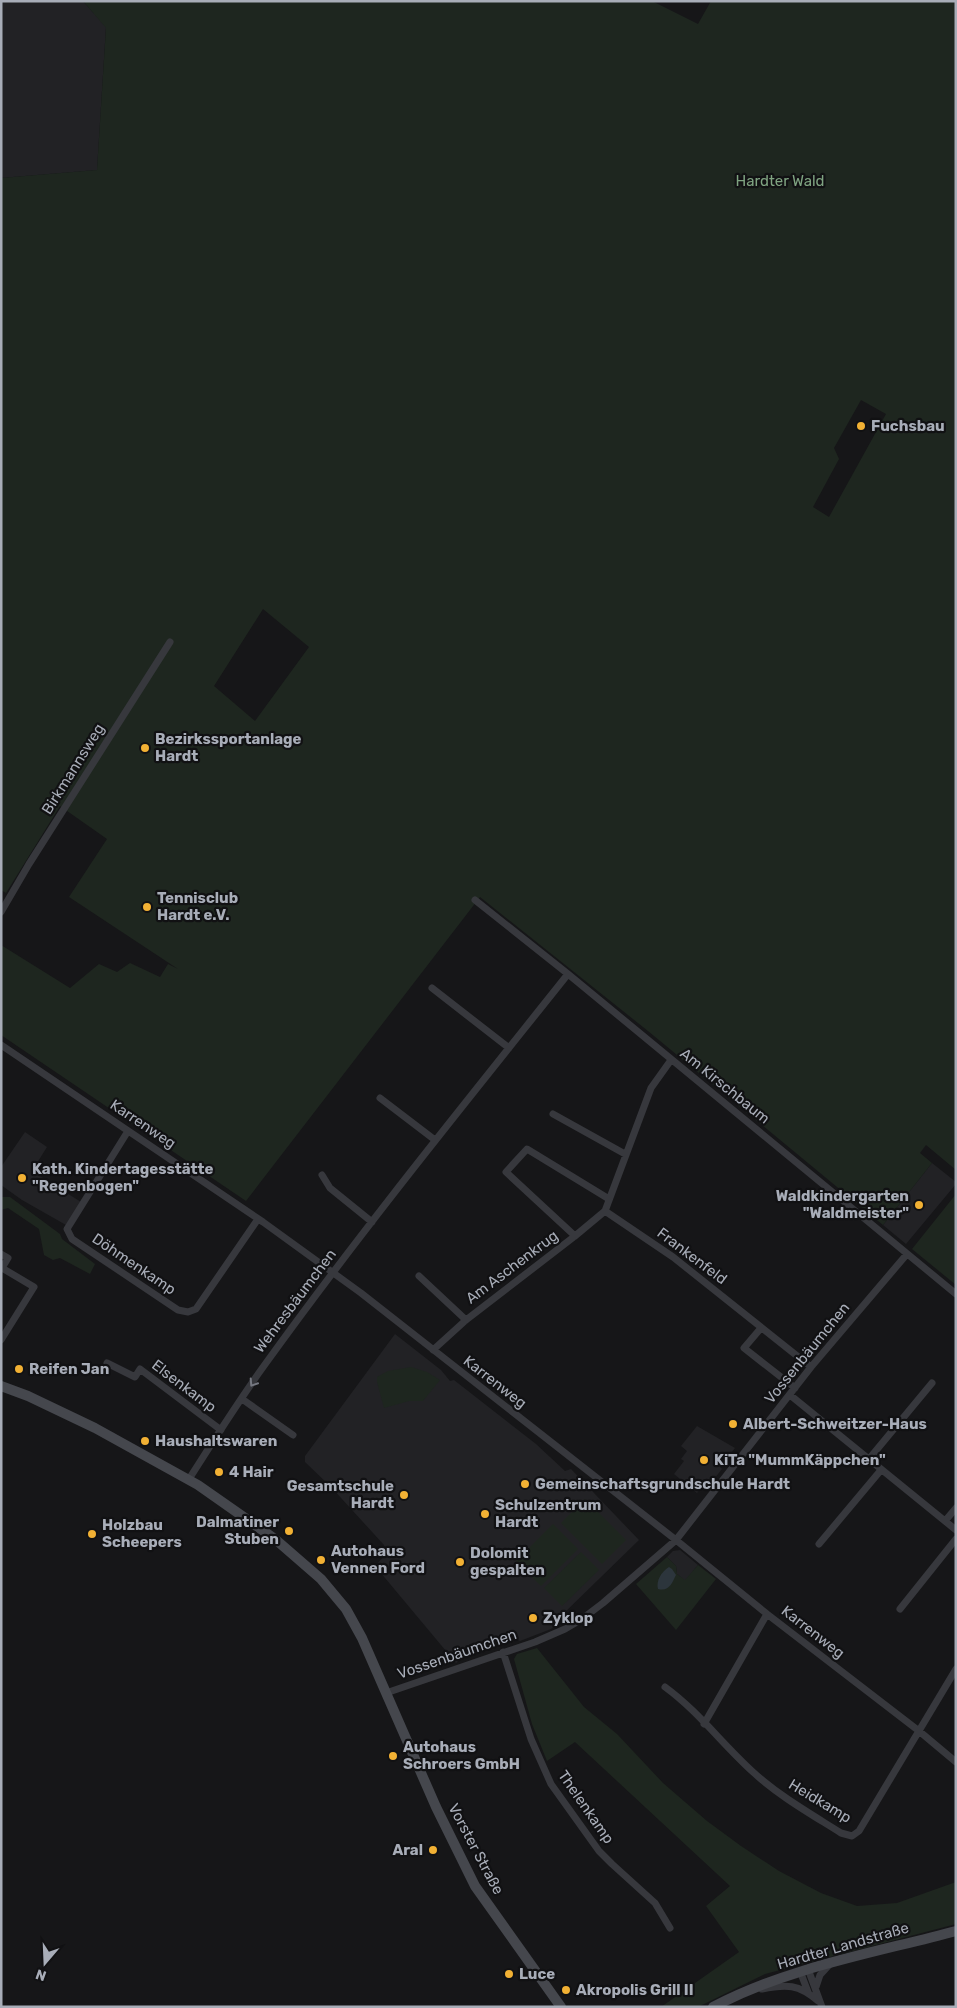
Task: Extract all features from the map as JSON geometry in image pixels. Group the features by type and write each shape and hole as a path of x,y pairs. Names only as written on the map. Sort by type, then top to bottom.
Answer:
{"main road":[{"name":"Vorster Straße","path":"1,1386 28,1396 95,1428 189,1480 275,1539 321,1579 346,1609 362,1638 436,1807 475,1886 562,2007"},
{"name":"Hardter Landstraße","path":"713,2007 747,1991 832,1961 956,1931"}],"street":[{"name":"Birkmannsweg","path":"1,912 29,864 170,642"},
{"name":"Am Kirschbaum","path":"475,900 568,974 956,1294"},
{"name":"Wehresbäumchen","path":"189,1480 265,1364 333,1273 435,1140 568,974"},
{"path":"432,988 510,1048"},
{"name":"Karrenweg","path":"1,1044 258,1219 333,1273 676,1540 956,1762"},
{"path":"605,1211 651,1088 671,1060"},
{"path":"380,1098 435,1140"},
{"path":"553,1114 625,1154"},
{"name":"Döhmenkamp","path":"128,1131 68,1229 72,1238 178,1310 188,1312 196,1309 258,1219"},
{"name":"Am Aschenkrug","path":"575,1236 506,1172 527,1149 609,1199"},
{"path":"322,1176 330,1188 372,1222"},
{"name":"Am Aschenkrug","path":"433,1350 466,1320 605,1211"},
{"name":"Frankenfeld","path":"605,1211 673,1257 811,1367"},
{"path":"1,1254 8,1258 2,1268 34,1287 1,1340"},
{"name":"Vossenbäumchen","path":"386,1694 565,1629 582,1620 676,1540 811,1367 907,1254"},
{"name":"Am Aschenkrug","path":"419,1276 466,1320"},
{"path":"761,1328 744,1348 795,1388"},
{"name":"Elsenkamp","path":"107,1363 135,1377 140,1369 221,1430"},
{"path":"868,1459 932,1383"},
{"path":"790,1395 956,1530"},
{"path":"242,1399 292,1435"},
{"path":"819,1544 881,1470"},
{"path":"945,1521 956,1508"},
{"path":"900,1609 956,1539"},
{"path":"704,1724 767,1614"},
{"name":"Thelenkamp","path":"503,1652 531,1739 551,1784 600,1851 655,1903 670,1928"},
{"path":"919,1731 956,1668"},
{"name":"Heidkamp","path":"665,1687 681,1698 752,1772 775,1790 841,1833 852,1836 859,1831 919,1731"},
{"path":"816,1988 820,1975 832,1961"},
{"path":"804,1970 816,1988 820,2004"},
{"path":"804,1970 808,1992"},
{"path":"747,1991 782,1985 808,1992 820,2004"}],"shaded area":[{"path":"1,1 83,1 106,27 97,170 1,178"},
{"name":"Kath. Kindertagesstätte \"Regenbogen\"","path":"25,1132 47,1147 32,1171 81,1202 66,1225 22,1200 1,1185 1,1167"},
{"name":"Waldkindergarten \"Waldmeister\"","path":"932,1163 956,1182 956,1184 906,1244 883,1225"},
{"name":"Schulzentrum Hardt","path":"395,1334 441,1370 450,1381 454,1380 536,1444 565,1471 571,1469 639,1540 561,1616 560,1620 551,1629 520,1641 512,1637 468,1652 456,1663 375,1566 386,1554 384,1545 331,1487 305,1462 305,1456"},
{"name":"KiTa \"MummKäppchen\"","path":"697,1426 735,1448 720,1467 722,1469 706,1489 702,1487 697,1493 674,1474 684,1461 681,1459 687,1451 681,1446"},
{"path":"680,1550 698,1565 685,1581 677,1574 676,1566 667,1557 673,1551"},
{"path":"669,1567 676,1575 675,1578 667,1588 658,1589 660,1577"}],"green space":[{"name":"Hardter Wald","path":"83,1 652,1 698,24 711,1 956,1 956,1170 926,1145 920,1153 932,1163 883,1225 648,1031 480,897 246,1201 1,1035 1,945 70,988 99,964 117,972 130,963 160,977 168,964 178,969 69,897 107,839 60,806 6,893 1,890 1,178 97,170 106,28","holes":["861,400 886,414 829,517 813,507 839,459 834,448","263,609 309,647 255,721 214,686"]},
{"path":"956,1194 956,1285 912,1249"},
{"path":"1,1197 10,1197 60,1234 62,1239 95,1264 90,1274 60,1258 53,1260 44,1255 39,1229 8,1208 1,1210"},
{"path":"411,1367 427,1372 440,1380 423,1401 409,1401 384,1408 377,1377 388,1371"},
{"path":"585,1499 626,1540 602,1564 561,1523"},
{"path":"553,1524 578,1549 541,1586 516,1561"},
{"path":"581,1552 599,1570 562,1606 544,1588"},
{"path":"667,1557 676,1566 677,1574 685,1580 698,1565 716,1579 676,1630 636,1584"},
{"path":"537,1648 584,1707 617,1734 663,1783 707,1821 741,1846 779,1871 821,1893 857,1906 897,1903 956,1882 956,1924 765,1974 698,2007 661,2007 739,1952 706,1906 730,1886 575,1742 547,1761 532,1724 514,1659 517,1654"}],"place":[{"name":"Fuchsbau","path":"861,426"},
{"name":"Bezirkssportanlage Hardt","path":"145,748"},
{"name":"Tennisclub Hardt e.V.","path":"147,907"},
{"name":"Kath. Kindertagesstätte \"Regenbogen\"","path":"22,1178"},
{"name":"Waldkindergarten \"Waldmeister\"","path":"919,1205"},
{"name":"Reifen Jan","path":"19,1369"},
{"name":"Albert-Schweitzer-Haus","path":"733,1424"},
{"name":"Haushaltswaren","path":"145,1441"},
{"name":"KiTa \"MummKäppchen\"","path":"704,1460"},
{"name":"4 Hair","path":"219,1472"},
{"name":"Gemeinschaftsgrundschule Hardt","path":"525,1484"},
{"name":"Gesamtschule Hardt","path":"404,1495"},
{"name":"Schulzentrum Hardt","path":"485,1514"},
{"name":"Dalmatiner Stuben","path":"289,1531"},
{"name":"Holzbau Scheepers","path":"92,1534"},
{"name":"Autohaus Vennen Ford","path":"321,1560"},
{"name":"Dolomit gespalten","path":"460,1562"},
{"name":"Zyklop","path":"533,1618"},
{"name":"Autohaus Schroers GmbH","path":"393,1756"},
{"name":"Aral","path":"433,1850"},
{"name":"Luce","path":"509,1974"},
{"name":"Akropolis Grill II","path":"566,1990"}]}
